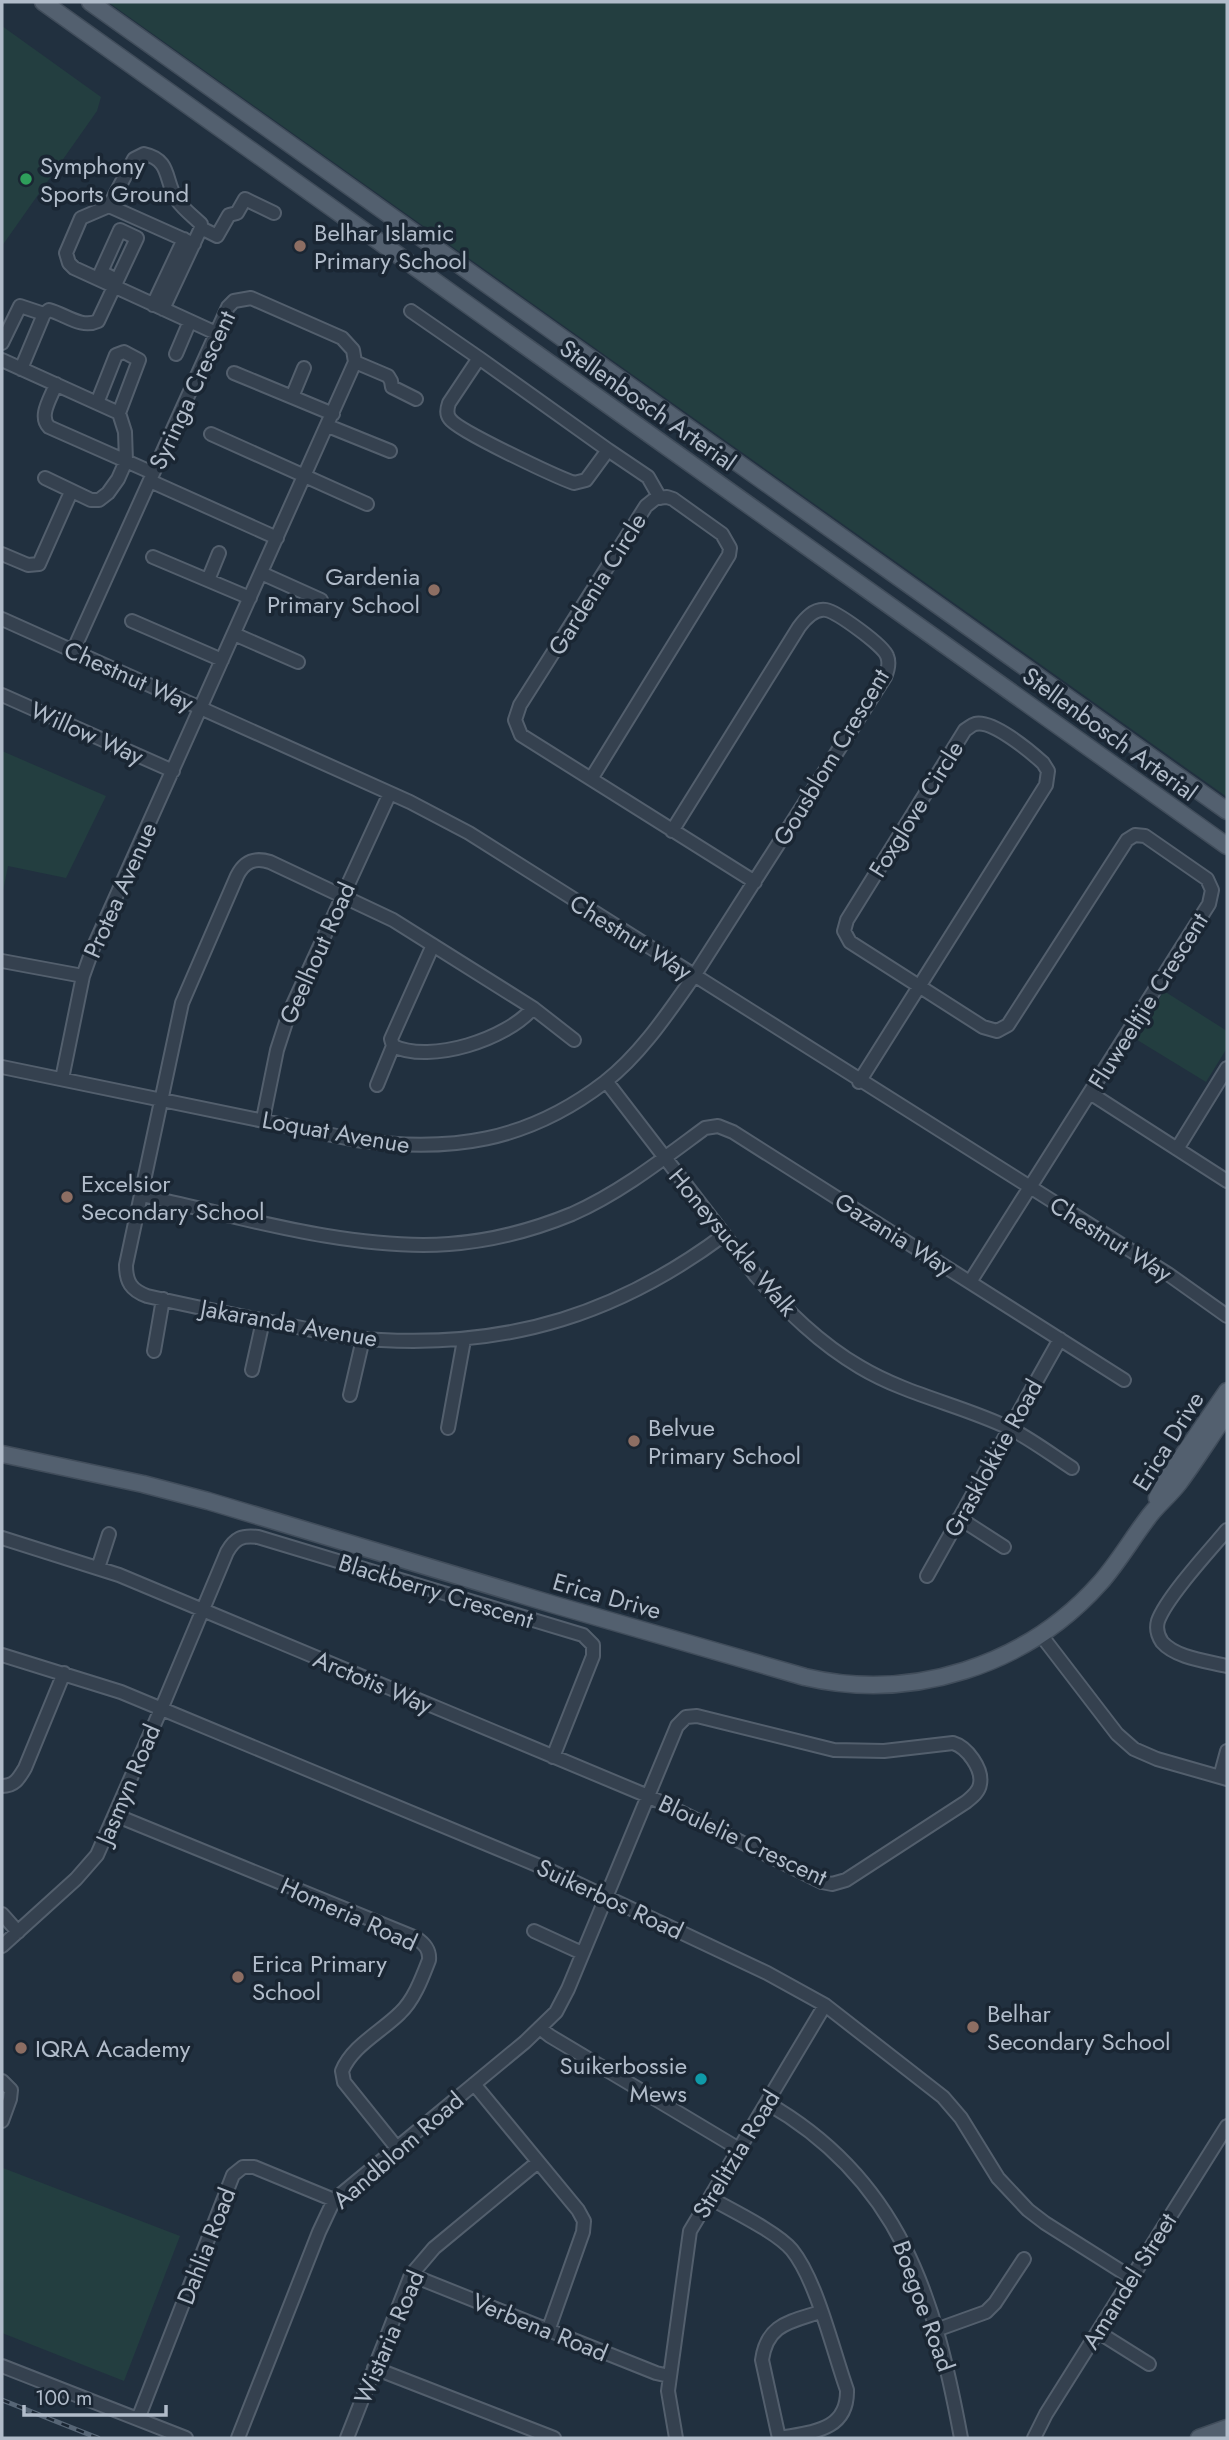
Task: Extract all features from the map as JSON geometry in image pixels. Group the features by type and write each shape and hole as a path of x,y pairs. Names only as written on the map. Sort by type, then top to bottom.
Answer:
{"main road":[{"name":"Stellenbosch Arterial","path":"43,2 1227,846"},
{"name":"Stellenbosch Arterial","path":"90,2 1227,811"},
{"name":"Erica Drive","path":"1148,1516 1168,1477 1227,1391"},
{"name":"Erica Drive","path":"2,1454 143,1484 208,1501 577,1612 820,1680 871,1686 928,1680 987,1664 1041,1635 1063,1619 1101,1582 1148,1516 1178,1484 1227,1413"},
{"path":"1199,2438 1227,2428"}],"street":[{"path":"216,333 158,307 116,283 74,268 65,253 81,218 109,206 134,159 137,155 147,154 166,168 168,181 177,199 201,228 217,236 229,215 237,213 245,199 274,214"},
{"path":"109,206 189,242"},
{"path":"158,307 189,242 201,228"},
{"path":"21,369 44,314 51,310 80,323 92,324 98,321 116,283"},
{"name":"Syringa Crescent","path":"74,651 228,307 234,301 251,298 342,338 353,350 355,362"},
{"path":"2,343 20,306 44,314"},
{"path":"411,311 648,477 660,498"},
{"path":"176,354 190,321"},
{"path":"45,478 91,500 99,500 108,494 126,461 125,432 119,413 139,365 138,359 124,352 116,355 97,403"},
{"path":"479,358 449,403 447,411 452,422 501,449 574,482 586,480 608,450"},
{"path":"2,360 119,413"},
{"path":"201,708 355,362 388,376 392,387 416,399"},
{"path":"292,397 304,368"},
{"path":"234,373 292,397 390,451"},
{"path":"56,384 44,416 44,422 49,427 126,461 151,477 277,538"},
{"path":"211,434 367,504"},
{"path":"2,554 28,565 39,564 71,492"},
{"name":"Gardenia Circle","path":"591,779 729,555 730,548 722,534 670,498 651,501 642,512 516,714 515,720 521,735 673,831 755,882"},
{"path":"208,580 219,554"},
{"path":"153,557 250,598"},
{"path":"261,573 321,600"},
{"name":"Gousblom Crescent","path":"673,831 799,627 817,611 826,610 835,614 883,649 889,663 888,670 695,976"},
{"name":"Chestnut Way","path":"2,619 390,793 468,833 859,1082 1168,1274 1227,1316"},
{"path":"132,621 222,660"},
{"path":"234,634 298,662"},
{"name":"Willow Way","path":"2,695 173,771"},
{"name":"Protea Avenue","path":"62,1079 83,976 93,948 201,708"},
{"name":"Foxglove Circle","path":"859,1082 919,987 1046,785 1048,771 1043,763 996,728 985,724 975,724 965,730 846,920 844,931 850,942 919,987"},
{"name":"Geelhout Road","path":"263,1119 282,1031 390,793"},
{"name":"Fluweeltjie Crescent","path":"919,987 983,1027 998,1031 1008,1025 1127,840 1135,835 1154,840 1207,879 1212,890 1209,904 970,1282"},
{"path":"141,1195 182,1003 237,876 250,860 263,860 393,920 533,1008 574,1040"},
{"path":"377,1085 393,1046 391,1039 433,945"},
{"path":"2,961 83,976"},
{"name":"Loquat Avenue","path":"2,1067 356,1140 411,1147 441,1146 496,1137 522,1129 558,1113 606,1081 649,1036 695,976"},
{"path":"393,1046 403,1051 414,1051 473,1043 513,1027 533,1008"},
{"path":"1177,1149 1227,1068"},
{"name":"Honeysuckle Walk","path":"606,1081 724,1235 777,1300 806,1328 834,1351 862,1368 1009,1428 1072,1468"},
{"path":"1090,1093 1227,1181"},
{"name":"Gazania Way","path":"141,1195 322,1234 375,1242 448,1244 515,1233 574,1213 608,1196 705,1128 718,1126 733,1132 1124,1380"},
{"name":"Jakaranda Avenue","path":"141,1195 126,1265 129,1285 140,1293 263,1321 363,1339 442,1342 464,1340 524,1330 576,1316 624,1297 724,1235"},
{"path":"154,1351 163,1299"},
{"path":"251,1370 263,1321"},
{"path":"350,1395 363,1339"},
{"name":"Grasklokkie Road","path":"927,1576 1060,1339"},
{"path":"448,1428 464,1340"},
{"path":"959,1518 1004,1547"},
{"path":"1227,1530 1171,1601 1158,1621 1157,1628 1161,1641 1175,1651 1227,1666"},
{"path":"98,1568 109,1534"},
{"name":"Blackberry Crescent","path":"161,1709 227,1552 232,1542 247,1535 583,1634 593,1645 593,1656 553,1757"},
{"name":"Arctotis Way","path":"2,1538 98,1568 648,1796"},
{"path":"1041,1635 1117,1734 1134,1749 1157,1759 1223,1778 1227,1751"},
{"name":"Suikerbos Road","path":"2,1655 109,1688 161,1709 606,1895 767,1973 825,2005 943,2097 961,2118 998,2178 1028,2210 1132,2278"},
{"path":"2,1786 17,1782 25,1768 64,1673"},
{"name":"Jasmyn Road","path":"2,1946 76,1879 97,1855 161,1709"},
{"name":"Bloulelie Crescent","path":"606,1895 677,1726 687,1717 697,1716 834,1750 884,1751 953,1743 960,1745 967,1752 978,1768 981,1780 980,1788 966,1802 846,1880 832,1884 805,1874 648,1796"},
{"name":"Homeria Road","path":"115,1815 416,1938 424,1944 430,1955 429,1960 411,1998 402,2011 350,2056 342,2071 344,2082 397,2148"},
{"name":"Aandblom Road","path":"238,2438 334,2200 541,2029 556,2012 564,1997 606,1895"},
{"path":"2,1914 18,1932"},
{"path":"534,1931 582,1953"},
{"name":"Strelitzia Road","path":"677,2438 670,2406 669,2375 690,2231 825,2005"},
{"path":"541,2029 739,2149"},
{"path":"2,2081 11,2090 11,2095 2,2121"},
{"path":"474,2084 578,2210 584,2221 583,2232 548,2331"},
{"name":"Boegoe Road","path":"767,2104 800,2122 863,2181 888,2215 909,2252 936,2330 950,2377 961,2438"},
{"name":"Amandel Street","path":"1034,2438 1046,2414 1227,2126"},
{"name":"Wistaria Road","path":"347,2438 411,2275 434,2248 538,2162"},
{"name":"Dahlia Road","path":"138,2419 233,2175 243,2167 254,2167 334,2200"},
{"path":"710,2197 792,2250 812,2287 846,2390 847,2402 837,2421 828,2426 780,2438 762,2360 764,2348 770,2336 783,2325 820,2312"},
{"path":"936,2330 986,2312 995,2304 1024,2259"},
{"name":"Verbena Road","path":"411,2275 656,2373 669,2375"},
{"path":"1098,2332 1149,2364"},
{"path":"2,2365 186,2438"},
{"path":"374,2368 554,2438"}],"green space":[{"path":"108,2 1227,2 1227,797"},
{"name":"Symphony Sports Ground","path":"2,26 101,97 97,111 2,246"},
{"path":"2,751 106,796 66,878 8,866 2,896"},
{"path":"1164,991 1227,1031 1227,1048 1206,1082 1134,1038"},
{"path":"3,2168 180,2236 124,2381 2,2333"}],"railway":[{"path":"2,2400 98,2438"}],"place":[{"name":"Symphony Sports Ground","path":"26,179"},
{"name":"Belhar Islamic Primary School","path":"300,246"},
{"name":"Gardenia Primary School","path":"434,590"},
{"name":"Excelsior Secondary School","path":"67,1197"},
{"name":"Belvue Primary School","path":"634,1441"},
{"name":"Erica Primary School","path":"238,1977"},
{"name":"Belhar Secondary School","path":"973,2027"},
{"name":"IQRA Academy","path":"21,2048"},
{"name":"Suikerbossie Mews","path":"701,2079"}]}
